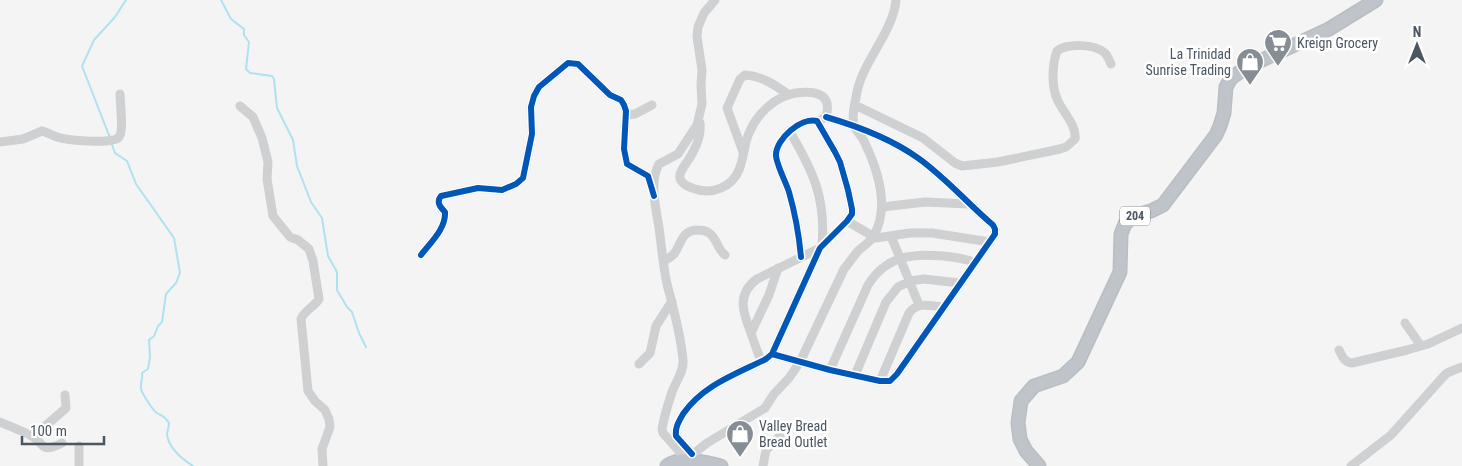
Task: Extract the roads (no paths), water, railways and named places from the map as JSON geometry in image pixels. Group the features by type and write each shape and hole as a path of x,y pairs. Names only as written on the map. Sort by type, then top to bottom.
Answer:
{"highway":[{"name":"204","path":"1039,466 1026,451 1020,439 1018,423 1021,401 1034,386 1063,376 1078,362 1120,272 1121,234 1125,224 1136,215 1163,205 1211,142 1220,126 1224,113 1226,87 1231,78 1247,67 1328,29 1376,0"},
{"path":"666,466 687,458 721,466"}],"street":[{"path":"654,196 655,174 659,164 678,154 695,130 699,118 702,100 700,85 702,66 697,37 698,26 704,13 715,0"},
{"path":"687,458 707,442 764,409 800,362 844,269 873,237 881,221 882,207 878,180 863,140 854,125 855,104 859,85 885,32 896,0"},
{"path":"855,104 923,138 955,163 969,166 998,162 1060,150 1075,139 1075,131 1054,93 1054,77 1058,51 1069,46 1096,48 1104,52 1111,64"},
{"path":"421,255 439,232 444,222 445,212 441,208 439,200 442,196 478,188 502,190 516,184 523,178 532,134 531,107 534,96 539,87 566,64 578,64 610,95 621,100 624,105 626,115 624,149 627,164 648,176 654,196 668,288 683,366 672,392 662,429 663,433 687,458"},
{"path":"744,154 727,108 740,79 745,75 759,77 789,94"},
{"path":"0,142 24,138 42,131 69,139 115,140 120,135 121,129 120,94"},
{"path":"699,118 700,133 695,150 681,170 680,175 683,183 690,188 702,192 722,188 736,176 748,135 764,110 778,99 789,94 817,94 823,96 827,105 821,119 847,186 852,210 851,216 821,246 753,282 745,294 742,303 743,312 762,361"},
{"path":"626,115 635,114 652,105"},
{"path":"240,106 254,118 262,138 268,162 267,179 273,216 290,237 298,240 309,249 313,262 319,299 305,313 301,320 308,391 325,410 329,419 330,427 322,449 322,466"},
{"path":"772,354 880,381 892,380 959,283 990,242 995,234 995,229 919,158 854,125 821,119 806,121 790,132 778,145 776,156 792,202 801,257"},
{"path":"687,458 676,436 677,426 686,411 709,388 772,354 821,246 823,230 819,194 812,172 790,132"},
{"path":"882,207 925,202 968,204"},
{"path":"847,221 873,237 932,232 990,242"},
{"path":"664,261 674,253 683,236 692,231 707,231 712,235 720,251 725,255"},
{"path":"891,236 919,305"},
{"path":"830,370 873,277 886,266 901,258 930,255 953,257 974,262"},
{"path":"751,333 769,295 778,268"},
{"path":"856,375 886,302 898,288 910,282 924,279 959,283"},
{"path":"639,364 650,353 656,326 672,301"},
{"path":"880,381 909,313 913,308 919,305 944,307"},
{"path":"1405,323 1421,346"},
{"path":"1338,350 1344,360 1352,363 1421,346 1462,328"},
{"path":"1351,466 1391,435 1447,373 1462,367"},
{"path":"32,436 66,408 65,395"},
{"path":"0,422 32,436 46,448 62,442"},
{"path":"763,466 766,450 780,436 781,430"},
{"path":"79,446 79,466"}],"waterway":[{"path":"110,138 82,66 94,40 115,17 126,0"},
{"path":"221,0 231,19 244,29 244,35 249,42 246,69 250,73 272,76 274,79 277,108 293,140 297,166 311,202 322,218 328,256 337,272 337,290 352,312 366,347"},
{"path":"111,142 115,153 127,161 136,184 174,238 180,273 176,283 166,294 162,322 154,336 149,340 150,357 148,369 142,373 141,389 153,409 165,417 169,423 167,435 173,449 180,457 193,466"}],"place":[{"name":"Kreign Grocery","path":"1278,67"},
{"name":"La Trinidad Sunrise Trading","path":"1250,86"},
{"name":"Valley Bread Bread Outlet","path":"740,458"}]}
